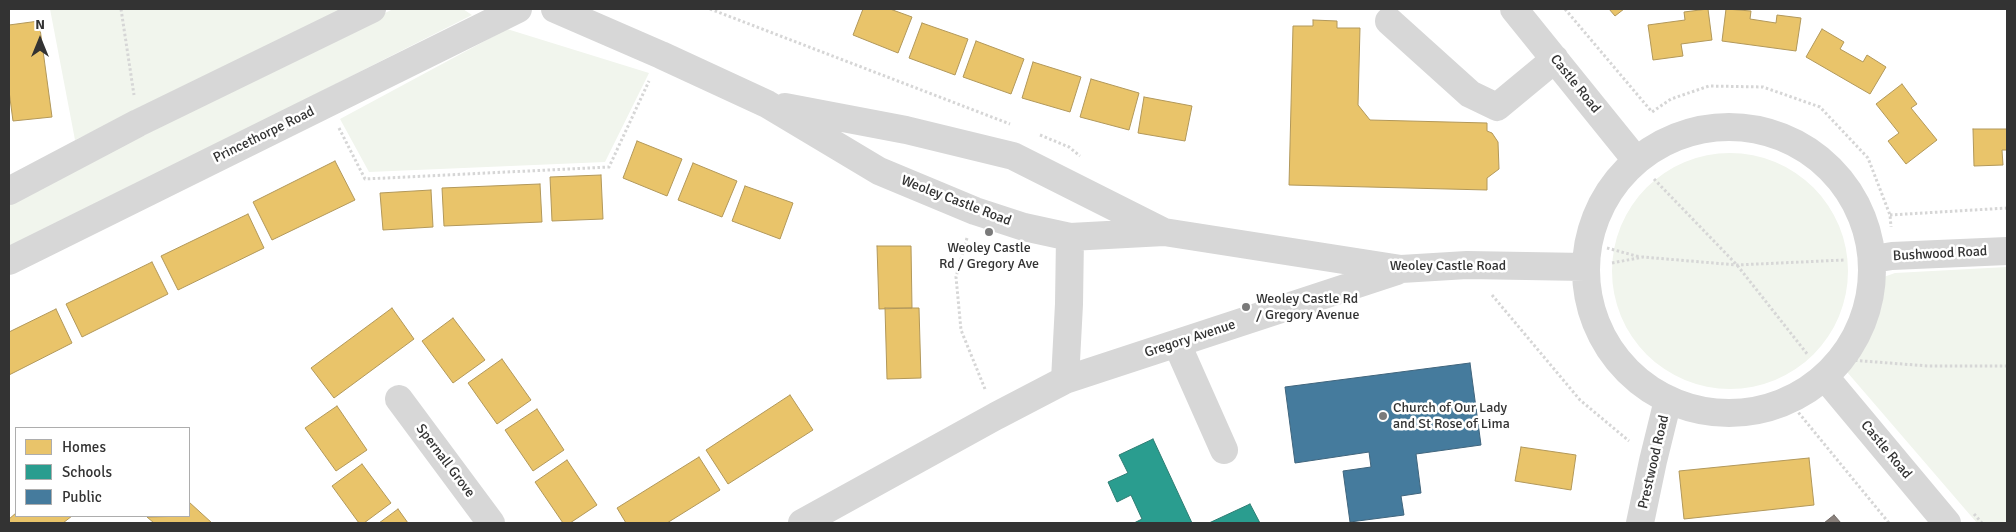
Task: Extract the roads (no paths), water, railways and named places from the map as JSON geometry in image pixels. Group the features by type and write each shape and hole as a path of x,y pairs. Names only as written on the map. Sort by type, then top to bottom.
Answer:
{"street":[{"path":"9,191 138,123 372,9"},
{"name":"Princethorpe Road","path":"9,261 518,9"},
{"name":"Weoley Castle Road","path":"555,9 661,54 767,104 879,171 976,211 1024,228 1070,237 1164,232 1401,269 1467,266 1586,255"},
{"name":"Castle Road","path":"1514,9 1636,160"},
{"path":"1389,21 1470,94 1498,107 1555,59"},
{"name":"Weoley Castle Road","path":"767,104 906,130 1013,156 1164,232"},
{"path":"1714,127 1743,127 1771,132 1798,143 1821,160 1841,180 1857,204 1882,257 1860,329 1833,369 1789,401 1759,410 1729,414 1698,410 1668,400 1640,383 1616,360 1598,332 1588,300 1586,255 1596,213 1612,186 1636,160 1659,144 1686,132 1714,127"},
{"path":"1065,380 1070,237"},
{"name":"Bushwood Road","path":"1882,257 2007,251"},
{"name":"Gregory Avenue","path":"802,523 1065,380 1401,269"},
{"path":"1177,344 1224,450"},
{"name":"Castle Road","path":"1833,369 1947,523"},
{"name":"Spernall Grove","path":"399,399 491,523"},
{"name":"Prestwood Road","path":"1640,523 1668,400"}],"place":[{"name":"Weoley Castle Rd / Gregory Ave","path":"989,232"},
{"name":"Weoley Castle Rd / Gregory Avenue","path":"1246,307"},
{"name":"Church of Our Lady and St Rose of Lima","path":"1383,416"}]}
